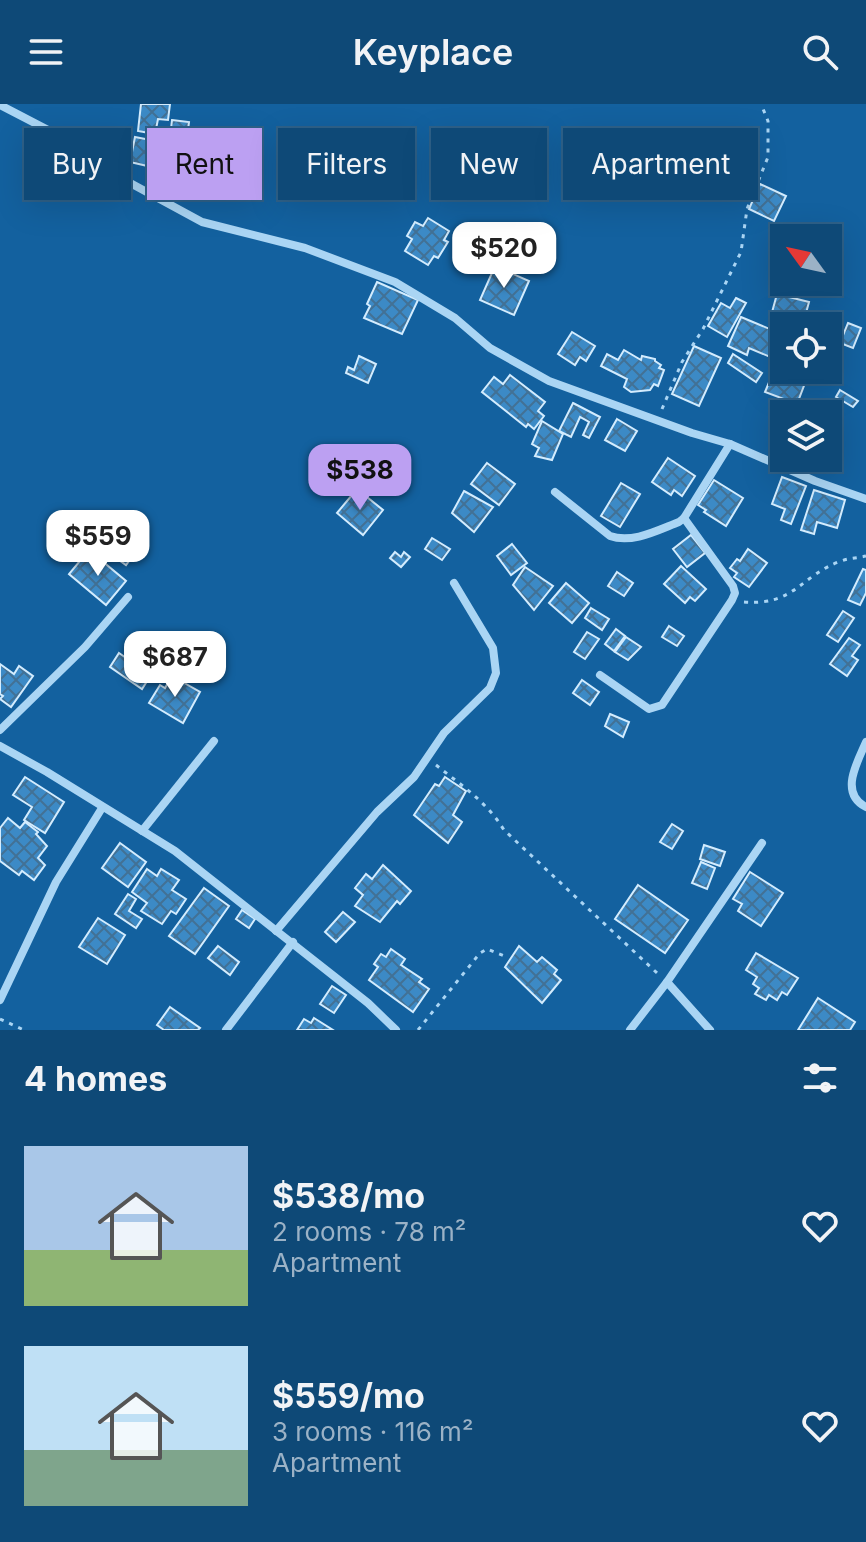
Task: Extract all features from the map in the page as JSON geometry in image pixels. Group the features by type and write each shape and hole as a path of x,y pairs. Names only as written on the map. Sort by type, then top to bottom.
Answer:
{"street":[{"path":"0,105 52,132 132,184 202,222 305,248 381,275 415,291 455,318 490,348 549,381 730,444 815,481 866,499"},
{"path":"555,492 610,536 620,540 658,530 684,518 730,444"},
{"path":"600,675 649,709 662,705 732,600 735,593 733,586 684,518"},
{"path":"276,931 377,812 414,777 465,710 490,688 496,673 493,648 454,583"},
{"path":"0,730 85,647 128,597"},
{"path":"142,831 214,741"},
{"path":"866,742 851,783 856,799 866,807"},
{"path":"0,746 175,851 293,942 396,1030"},
{"path":"0,1000 56,882 102,808"},
{"path":"630,1030 667,982 762,843"},
{"path":"226,1030 293,942"},
{"path":"667,982 710,1030"}],"path":[{"path":"658,420 682,362 703,329 741,252 747,209 768,157 768,121 761,104"},
{"path":"732,600 772,601 793,593 841,561 866,556"},
{"path":"426,758 479,798 504,830 667,982"},
{"path":"418,1030 480,953 487,949 507,957"},
{"path":"0,1019 24,1030"}],"building":[{"path":"141,104 170,104 168,120 158,119 156,128 147,128 147,133 138,131"},
{"path":"172,120 189,122 188,128 171,128"},
{"path":"135,137 147,139 147,166 131,162"},
{"path":"760,184 786,196 774,221 749,209 753,200 758,200"},
{"path":"428,218 449,231 444,240 448,242 438,258 434,256 428,265 405,251 412,239 407,236 415,222 423,226"},
{"path":"495,266 529,281 514,315 480,300"},
{"path":"377,282 418,300 402,334 364,318"},
{"path":"776,296 809,302 806,312 772,312"},
{"path":"736,298 746,303 727,337 708,326 721,303 730,308"},
{"path":"741,317 770,329 770,357 749,348 747,355 728,346"},
{"path":"848,323 861,328 853,348 842,344"},
{"path":"572,332 595,346 586,361 580,357 575,365 558,354"},
{"path":"694,346 721,358 699,406 672,394"},
{"path":"624,350 641,360 642,356 655,359 661,365 659,368 664,370 658,386 654,384 650,390 631,392 624,387 627,379 601,366 607,354 618,360"},
{"path":"733,354 762,373 756,382 728,363"},
{"path":"359,356 376,364 368,383 346,373 348,367 354,370"},
{"path":"510,375 545,402 538,411 544,416 534,429 528,424 526,427 482,392 494,377 503,384"},
{"path":"770,380 770,384 805,384 799,400 786,400 765,392"},
{"path":"840,390 858,401 853,407 836,397"},
{"path":"573,403 600,417 589,438 583,435 589,422 580,417 571,437 559,431"},
{"path":"617,419 637,431 625,451 605,440"},
{"path":"542,421 563,434 552,460 535,456 539,448 532,444"},
{"path":"668,458 695,476 682,496 674,490 671,495 652,482"},
{"path":"487,463 515,484 499,505 471,484"},
{"path":"328,464 339,469 335,477 324,473"},
{"path":"782,477 806,486 791,524 781,520 785,509 772,504"},
{"path":"714,480 743,498 726,526 698,505"},
{"path":"621,483 640,494 620,527 601,516"},
{"path":"357,489 383,510 363,535 337,513"},
{"path":"814,490 845,500 837,528 817,522 814,534 801,530"},
{"path":"464,491 493,507 474,532 452,513"},
{"path":"115,520 144,541 126,565 109,553 112,548 100,539"},
{"path":"691,535 705,553 687,567 673,549"},
{"path":"432,538 450,549 442,560 425,549"},
{"path":"512,544 527,563 511,575 497,556"},
{"path":"748,549 767,563 749,587 734,577 737,573 730,568 737,559 740,561"},
{"path":"89,550 126,581 106,605 69,574"},
{"path":"395,552 401,557 404,552 410,557 401,567 390,558"},
{"path":"681,566 706,589 695,601 690,597 685,603 664,584"},
{"path":"525,567 553,586 534,610 513,585"},
{"path":"863,569 866,570 866,593 860,605 848,600"},
{"path":"617,572 633,583 624,596 608,586"},
{"path":"566,583 589,603 572,623 549,603"},
{"path":"591,608 609,619 602,630 585,618"},
{"path":"843,611 854,618 838,642 827,635"},
{"path":"669,626 684,636 677,646 662,637"},
{"path":"616,629 625,636 614,651 605,644"},
{"path":"587,632 599,639 585,659 574,652"},
{"path":"193,636 213,650 205,663 184,649"},
{"path":"626,637 641,647 628,660 615,652"},
{"path":"849,638 860,645 852,656 858,660 847,676 830,664"},
{"path":"119,653 151,675 142,689 110,667"},
{"path":"0,664 14,674 19,666 33,676 11,707 0,699 3,696 0,694"},
{"path":"172,676 200,692 183,723 149,703 160,685 165,688"},
{"path":"582,680 599,692 590,705 573,693"},
{"path":"610,714 629,722 623,737 605,726"},
{"path":"25,777 64,802 45,833 24,820 32,807 13,795"},
{"path":"445,777 466,791 453,815 462,822 448,843 414,815 435,784 439,786"},
{"path":"8,818 20,828 25,822 38,832 36,834 47,846 38,858 45,865 34,880 22,871 19,875 0,861 0,828"},
{"path":"672,824 683,831 672,849 660,842"},
{"path":"120,843 146,862 128,887 102,868"},
{"path":"704,845 725,852 720,866 700,859"},
{"path":"701,862 715,868 707,889 692,883"},
{"path":"383,865 411,891 400,904 397,901 380,922 355,906 363,895 355,888 366,874 372,879"},
{"path":"147,869 157,876 161,869 179,880 172,890 186,899 176,914 171,911 162,924 141,911 147,903 132,892"},
{"path":"750,872 783,893 761,926 738,911 742,904 733,899"},
{"path":"638,885 688,920 665,953 615,919"},
{"path":"204,888 229,906 195,954 169,936"},
{"path":"128,894 136,899 129,911 142,919 136,928 115,914"},
{"path":"242,910 255,919 249,928 236,919"},
{"path":"343,912 355,922 336,942 325,932"},
{"path":"98,918 125,935 107,964 79,947"},
{"path":"218,946 239,962 230,975 208,958"},
{"path":"519,946 537,962 542,957 557,970 554,974 561,980 542,1003 505,967"},
{"path":"391,949 405,959 401,965 422,979 419,982 429,989 413,1012 369,980 378,967 374,964 381,954 386,957"},
{"path":"756,953 798,978 787,995 782,992 777,1000 769,995 766,1000 755,994 759,988 753,984 757,977 746,970"},
{"path":"332,986 346,995 334,1013 320,1004"},
{"path":"818,998 855,1022 850,1030 798,1030"},
{"path":"170,1007 200,1028 164,1030 157,1025"},
{"path":"314,1018 333,1030 297,1030 304,1019 311,1023"}]}
